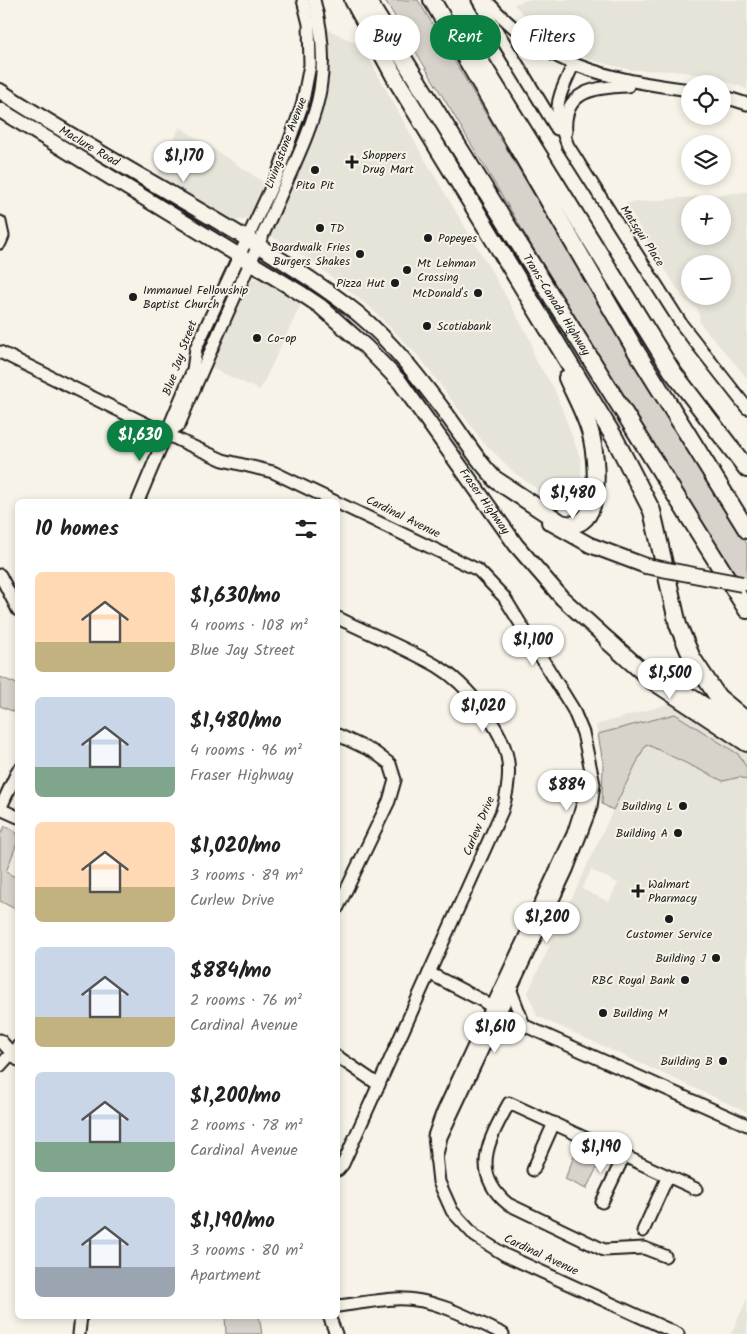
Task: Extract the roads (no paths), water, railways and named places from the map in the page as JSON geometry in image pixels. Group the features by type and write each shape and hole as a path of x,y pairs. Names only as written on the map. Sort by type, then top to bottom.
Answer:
{"highway":[{"path":"353,0 396,81 614,437 652,511 678,625 692,658 718,697 747,722"},
{"name":"Trans-Canada Highway","path":"367,0 747,610"},
{"path":"432,0 636,351 747,530"},
{"path":"440,0 475,50 672,371 747,469"},
{"path":"496,480 561,523 570,525 583,522 592,509 595,478 591,435 566,376 520,286"},
{"path":"608,641 653,681 747,743"}],"main road":[{"name":"Maclure Road","path":"0,91 249,251"},
{"name":"Maclure Road","path":"0,110 249,251"},
{"name":"Fraser Highway","path":"249,251 337,298 377,331 400,356 496,480 525,506 568,534 646,566 745,585"},
{"name":"Fraser Highway","path":"249,251 320,306 373,354 400,382 516,545 562,598 608,641 747,732"}],"street":[{"name":"Livingstone Avenue","path":"249,251 302,106 307,87 310,54 308,24 303,0"},
{"name":"Livingstone Avenue","path":"249,251 314,111 320,90 322,54 314,0"},
{"path":"478,0 568,146"},
{"path":"486,0 527,39 549,54 573,65 613,78 681,89"},
{"path":"310,54 322,54"},
{"name":"Matsqui Place","path":"573,65 557,106 558,119 568,146 682,325 747,408"},
{"path":"568,146 566,114 581,93 591,89 615,86 657,86"},
{"path":"731,99 747,104"},
{"path":"0,222 3,236 0,243"},
{"name":"Blue Jay Street","path":"139,499 166,434 179,425 249,251"},
{"name":"Cardinal Avenue","path":"0,352 223,460 273,472 329,499"},
{"name":"Cardinal Avenue","path":"340,504 478,570 504,597 574,709 583,733 594,784 591,807 581,838 511,990 496,1010"},
{"path":"0,574 15,604"},
{"name":"Curlew Drive","path":"340,619 438,666 457,681 493,725 503,744 508,762 508,788 502,811 340,1168"},
{"path":"340,736 374,752 390,764 395,780 389,801 340,903"},
{"name":"Cardinal Avenue","path":"590,762 584,804 573,834 441,1137 436,1159 439,1182 452,1211 474,1236 506,1255 678,1334"},
{"path":"15,776 0,809 15,816"},
{"path":"429,973 524,1025 747,1125"},
{"path":"511,990 524,1025"},
{"path":"0,1040 15,1053 0,1066"},
{"path":"340,1059 379,1085"},
{"path":"665,1256 644,1248 604,1250 508,1204 494,1193 485,1162 487,1147 509,1102 696,1189"},
{"path":"533,1170 554,1123"},
{"path":"602,1202 624,1156"},
{"path":"642,1231 668,1176"},
{"path":"340,1306 396,1299 417,1301 439,1306 504,1334"},
{"path":"80,1334 81,1319"},
{"path":"330,1319 336,1334"}],"place":[{"name":"Shoppers Drug Mart","path":"352,162"},
{"name":"Pita Pit","path":"315,170"},
{"name":"TD","path":"320,228"},
{"name":"Popeyes","path":"428,238"},
{"name":"Boardwalk Fries Burgers Shakes","path":"360,254"},
{"name":"Mt Lehman Crossing","path":"407,270"},
{"name":"Pizza Hut","path":"395,283"},
{"name":"McDonald's","path":"478,293"},
{"name":"Immanuel Fellowship Baptist Church","path":"133,297"},
{"name":"Scotiabank","path":"427,326"},
{"name":"Co-op","path":"257,338"},
{"name":"Building L","path":"683,806"},
{"name":"Building A","path":"678,833"},
{"name":"Walmart Pharmacy","path":"638,891"},
{"name":"Customer Service","path":"669,919"},
{"name":"Building J","path":"716,958"},
{"name":"RBC Royal Bank","path":"685,980"},
{"name":"Building M","path":"603,1013"},
{"name":"Building B","path":"723,1061"}]}
